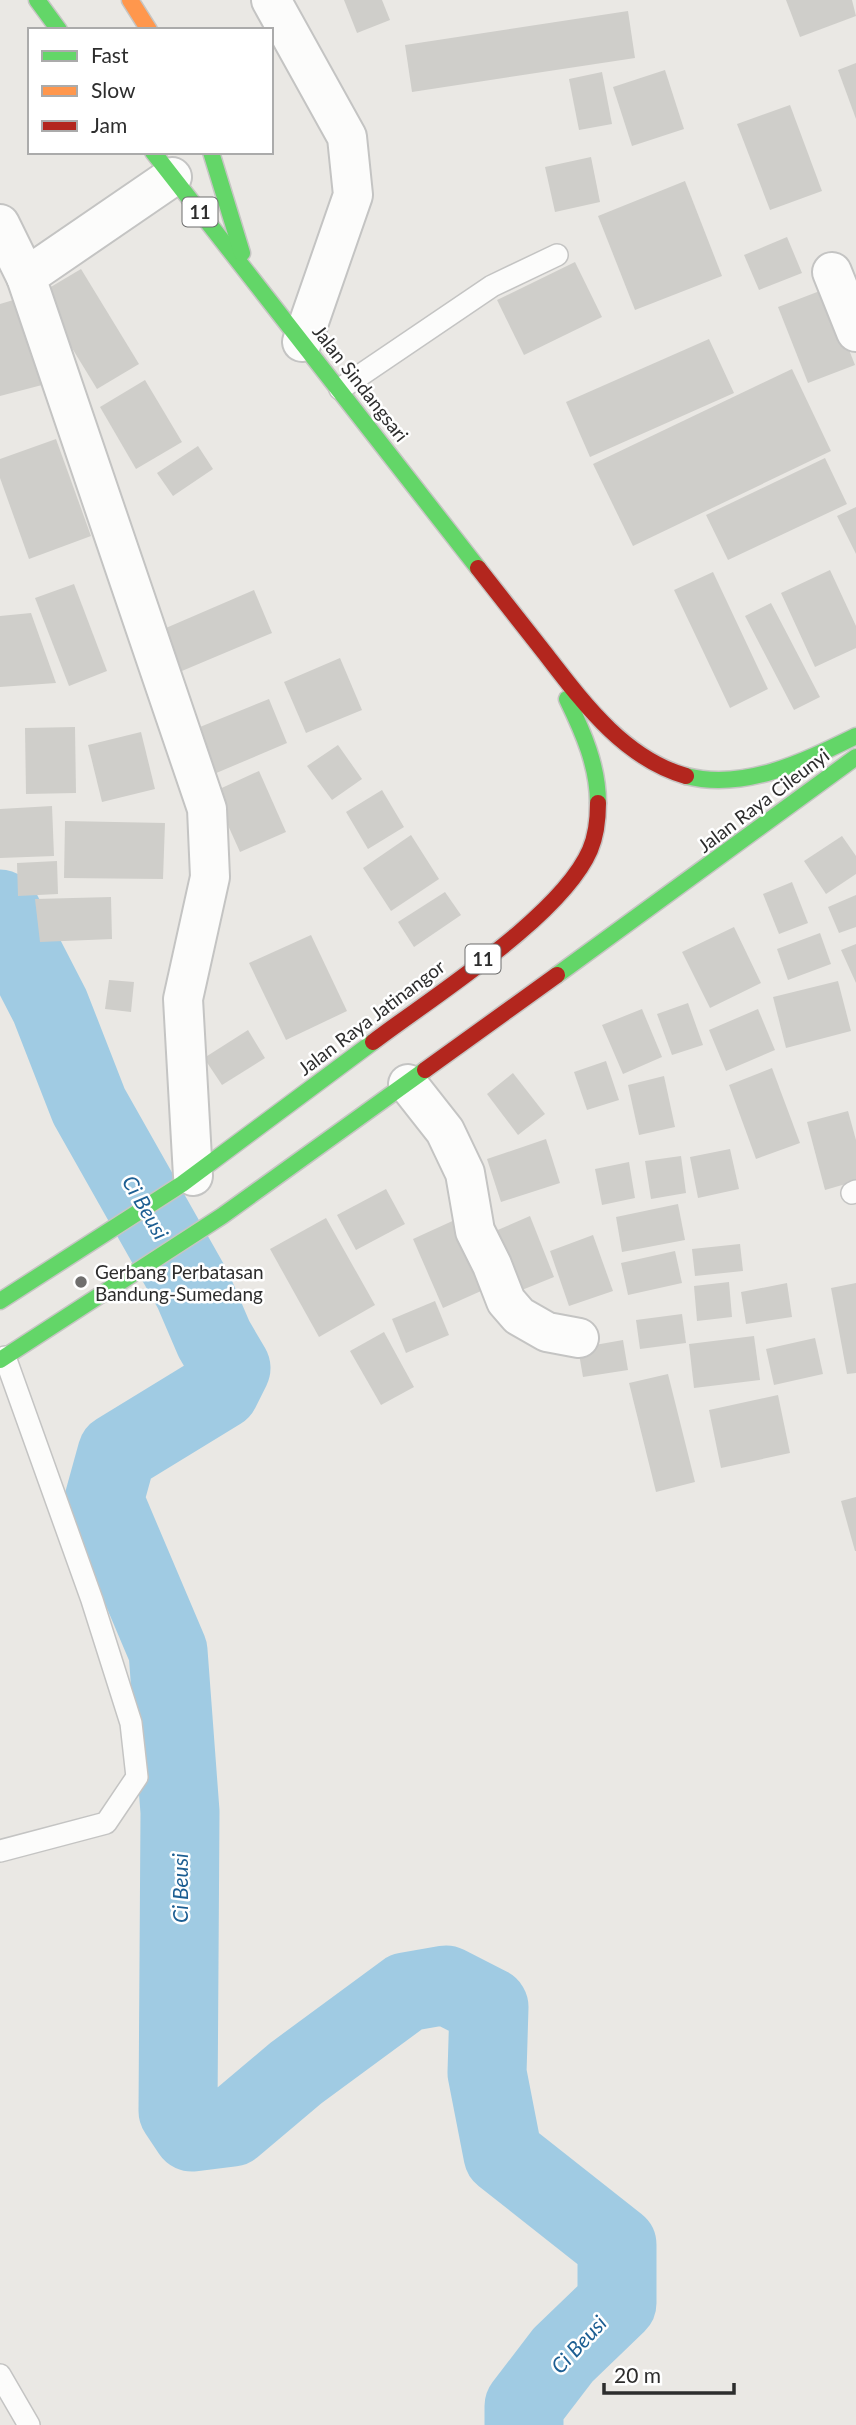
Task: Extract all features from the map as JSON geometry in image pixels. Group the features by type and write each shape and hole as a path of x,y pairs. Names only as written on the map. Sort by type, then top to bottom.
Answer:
{"highway":[{"path":"37,0 58,28"},
{"path":"130,0 148,28"},
{"path":"212,154 247,272"},
{"name":"Jalan Sindangsari","path":"163,165 535,641"},
{"name":"Jalan Raya Jatinangor","path":"0,1301 186,1181 520,929 571,880 589,853 598,820 600,794 595,769 575,713 535,641"},
{"name":"11","path":"535,641 580,698 609,728 642,756 667,771 693,779 715,782 741,780 765,774 856,736"},
{"name":"Jalan Raya Cileunyi","path":"408,1084 856,757"},
{"path":"2,1359 222,1216 408,1084"}],"street":[{"path":"271,0 347,137 353,195 302,342"},
{"path":"26,277 163,165"},
{"path":"0,224 26,277 207,808 210,877 183,999 186,1181"},
{"path":"832,272 856,332"},
{"path":"408,1084 445,1131 465,1173 475,1231 506,1301 519,1316 547,1332 579,1338"}],"lane":[{"path":"340,389 492,286 557,255"},
{"path":"0,1851 106,1823 137,1777 128,1711 92,1600 2,1359"},
{"path":"0,2375 29,2425"}],"building":[{"path":"344,0 382,0 390,20 357,33"},
{"path":"786,0 852,0 856,16 800,37"},
{"path":"628,11 635,58 412,92 405,45"},
{"path":"856,63 856,119 838,70"},
{"path":"665,70 684,129 632,146 613,87"},
{"path":"602,72 612,124 579,130 569,79"},
{"path":"790,105 822,191 770,210 737,124"},
{"path":"591,157 600,202 555,212 545,167"},
{"path":"685,181 722,276 635,310 598,216"},
{"path":"787,237 802,273 759,290 744,255"},
{"path":"575,262 602,317 524,355 497,300"},
{"path":"81,269 139,364 97,389 39,294"},
{"path":"825,289 855,365 808,383 778,307"},
{"path":"20,298 42,385 0,396 0,304"},
{"path":"709,339 734,393 590,457 566,402"},
{"path":"792,369 831,451 633,546 593,464"},
{"path":"145,380 182,442 136,469 100,407"},
{"path":"56,439 91,536 29,559 0,478 0,459"},
{"path":"198,446 213,469 173,496 157,473"},
{"path":"825,458 847,504 728,560 706,515"},
{"path":"856,507 856,554 837,516"},
{"path":"830,570 856,626 856,648 815,667 781,593"},
{"path":"713,572 768,689 730,708 674,590"},
{"path":"74,584 107,671 69,686 35,598"},
{"path":"254,590 272,633 170,676 152,634"},
{"path":"771,603 820,697 794,710 745,616"},
{"path":"31,613 56,683 0,687 0,616"},
{"path":"340,658 362,710 306,733 284,682"},
{"path":"269,699 287,743 214,774 195,729"},
{"path":"75,727 76,793 26,794 25,728"},
{"path":"141,732 155,789 102,802 88,745"},
{"path":"338,745 362,779 332,800 307,766"},
{"path":"259,771 286,832 240,852 213,792"},
{"path":"382,790 404,827 368,849 346,812"},
{"path":"52,806 54,856 0,858 0,809"},
{"path":"65,821 165,823 163,879 64,878"},
{"path":"411,835 439,879 391,911 363,868"},
{"path":"842,836 856,856 856,874 826,894 804,861"},
{"path":"57,861 58,894 18,896 17,863"},
{"path":"792,882 808,923 779,934 763,894"},
{"path":"445,892 461,915 414,947 398,922"},
{"path":"856,895 856,927 839,933 828,907"},
{"path":"111,897 112,939 40,942 35,899"},
{"path":"734,927 761,983 710,1008 682,952"},
{"path":"820,933 831,964 788,980 777,949"},
{"path":"311,935 347,1011 286,1040 249,963"},
{"path":"856,944 856,983 841,950"},
{"path":"109,980 134,982 131,1012 105,1009"},
{"path":"838,981 851,1031 786,1048 773,997"},
{"path":"688,1003 703,1045 672,1055 657,1014"},
{"path":"642,1009 662,1057 623,1074 602,1025"},
{"path":"758,1009 775,1050 726,1071 709,1030"},
{"path":"248,1030 265,1058 222,1085 204,1058"},
{"path":"606,1061 619,1100 587,1110 574,1072"},
{"path":"772,1068 800,1143 756,1159 729,1085"},
{"path":"513,1073 545,1114 518,1135 487,1094"},
{"path":"664,1076 675,1127 639,1135 628,1085"},
{"path":"848,1111 856,1140 856,1181 825,1190 807,1122"},
{"path":"546,1139 560,1183 501,1202 487,1159"},
{"path":"730,1149 739,1189 698,1198 690,1157"},
{"path":"681,1156 686,1193 651,1199 645,1161"},
{"path":"629,1162 635,1198 602,1205 595,1169"},
{"path":"386,1189 405,1224 356,1250 337,1215"},
{"path":"678,1204 685,1240 622,1252 616,1217"},
{"path":"530,1216 554,1277 517,1292 493,1232"},
{"path":"326,1218 375,1305 319,1337 270,1249"},
{"path":"459,1218 490,1287 443,1308 413,1239"},
{"path":"593,1235 613,1291 569,1306 550,1251"},
{"path":"740,1244 743,1271 695,1276 692,1249"},
{"path":"675,1251 682,1283 628,1295 621,1263"},
{"path":"729,1282 732,1317 697,1321 694,1286"},
{"path":"787,1283 792,1317 746,1324 741,1292"},
{"path":"856,1283 856,1373 847,1374 831,1288"},
{"path":"435,1301 449,1335 406,1353 392,1319"},
{"path":"682,1314 686,1343 640,1349 636,1320"},
{"path":"384,1332 414,1387 381,1405 350,1351"},
{"path":"754,1336 760,1380 694,1388 689,1344"},
{"path":"815,1338 823,1374 774,1385 766,1349"},
{"path":"623,1340 628,1370 583,1377 578,1348"},
{"path":"668,1374 695,1482 656,1492 629,1383"},
{"path":"778,1395 790,1453 721,1468 709,1410"},
{"path":"856,1497 856,1551 855,1551 841,1501"}],"waterway":[{"name":"Ci Beusi","path":"0,909 50,1006 89,1106 193,1290 214,1339 231,1368 220,1390 117,1453 104,1500 168,1651 180,1812 178,2111 192,2132 232,2127 296,2073 406,1992 446,1985 489,2007 487,2073 503,2155 617,2245 617,2303 563,2355 524,2406 524,2425"}],"traffic: fast":[{"path":"37,0 58,28"},
{"path":"155,154 478,568"},
{"path":"212,154 242,253"},
{"path":"567,699 592,763 598,803"},
{"path":"686,776 708,780 752,777 795,764 856,736"},
{"path":"557,975 856,757"},
{"path":"0,1301 182,1184 373,1042"},
{"path":"0,1360 222,1216 425,1070"}],"traffic: slow":[{"path":"130,0 148,28"}],"traffic: jam":[{"path":"478,568 573,690 606,726 643,756 663,768 686,776"},
{"path":"373,1042 493,954 552,902 575,876 590,850 598,803"},
{"path":"425,1070 557,975"}],"place":[{"name":"Gerbang Perbatasan Bandung-Sumedang","path":"81,1282"}]}
